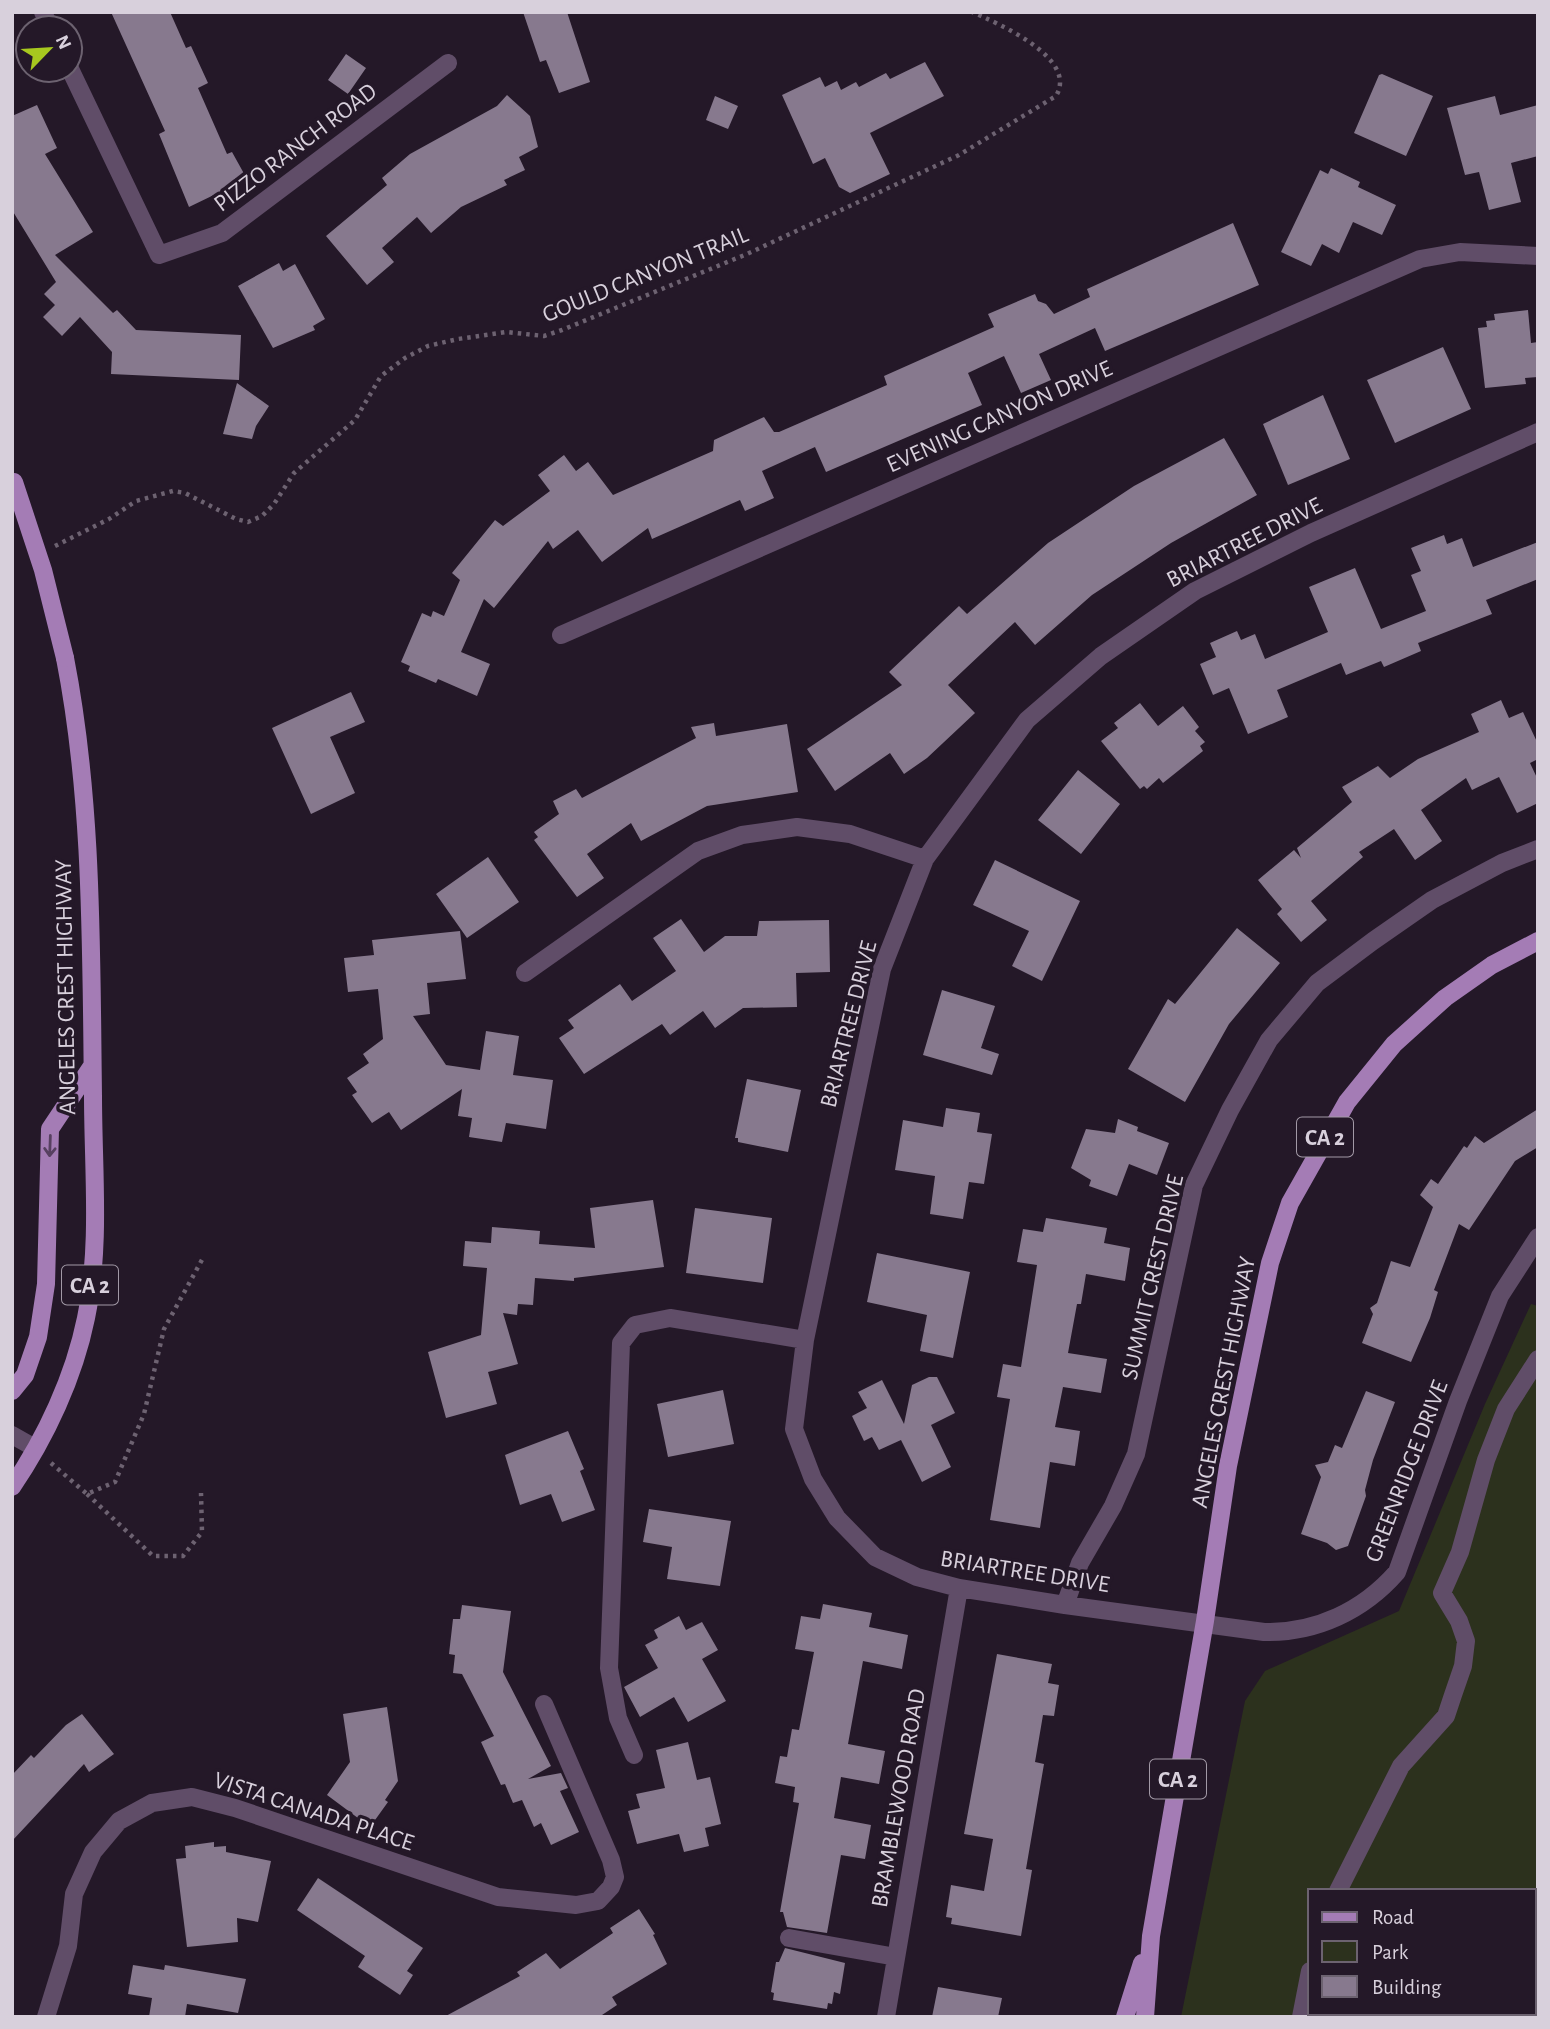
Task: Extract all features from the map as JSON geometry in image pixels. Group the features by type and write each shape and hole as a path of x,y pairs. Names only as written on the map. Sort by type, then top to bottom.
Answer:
{"main road":[{"name":"ANGELES CREST HIGHWAY","path":"12,1487 68,1382 86,1318 95,1238 90,921 79,750 65,658 43,569 13,480"},
{"name":"ANGELES CREST HIGHWAY","path":"1145,2017 1151,1936 1205,1622 1228,1466 1270,1263 1290,1203 1347,1102 1394,1044 1444,998 1492,965 1538,940"},
{"path":"12,1391 25,1375 38,1337 46,1284 50,1129 92,1066"},
{"name":"ANGELES CREST HIGHWAY","path":"1125,2017 1151,1936"}],"street":[{"name":"PIZZO RANCH ROAD","path":"77,84 159,255 222,233 448,63"},
{"name":"EVENING CANYON DRIVE","path":"561,635 1420,259 1460,251 1538,256"},
{"name":"BRIARTREE DRIVE","path":"1205,1622 1065,1605 959,1588 918,1577 875,1558 837,1518 813,1479 794,1429 804,1340 882,969 925,859 1027,720 1101,656 1195,591 1311,533 1538,432"},
{"path":"525,973 698,851 742,835 797,827 850,834 925,859"},
{"name":"SUMMIT CREST DRIVE","path":"1065,1605 1080,1563 1113,1506 1136,1454 1194,1185 1230,1110 1269,1040 1317,983 1373,941 1432,900 1502,863 1538,849"},
{"name":"GREENRIDGE DRIVE","path":"1205,1622 1264,1632 1289,1632 1315,1626 1345,1615 1383,1588 1397,1573 1458,1401 1500,1296 1538,1237"},
{"path":"634,1755 618,1718 609,1668 616,1547 621,1343 635,1325 670,1318 804,1340"},
{"path":"1339,1889 1401,1766 1446,1716 1463,1666 1466,1641 1460,1621 1442,1593 1460,1552 1486,1460 1506,1409 1538,1359"},
{"path":"12,1435 35,1448"},
{"name":"BRAMBLEWOOD ROAD","path":"886,2017 959,1588"},
{"name":"VISTA CANADA PLACE","path":"46,2017 68,1946 74,1894 93,1853 119,1821 152,1803 192,1797 235,1808 498,1897 576,1905 598,1901 611,1887 614,1877 611,1860 544,1704"},
{"path":"789,1938 896,1957"},
{"path":"1301,2017 1308,1981"}],"path":[{"name":"GOULD CANYON TRAIL","path":"45,550 83,534 136,501 166,492 186,493 236,519 248,522 262,516 300,466 355,420 381,376 416,352 447,341 494,333 544,336 562,330 719,267 959,155 1056,96 1060,78 1039,49 1014,31 972,12"},
{"path":"88,1494 115,1482 144,1414 164,1329 203,1258"},
{"path":"35,1448 153,1556 183,1556 202,1532 201,1493"}],"green space":[{"path":"1531,1304 1538,1306 1538,2017 1181,2017 1245,1701 1265,1671 1399,1611 1485,1404"}],"building":[{"path":"111,12 170,12 186,48 191,46 208,83 198,88 227,154 232,152 247,179 189,207 159,134 165,131"},
{"path":"523,12 567,12 590,82 559,93 546,60 540,62"},
{"path":"346,54 366,68 348,94 328,80"},
{"path":"925,62 944,96 870,133 890,174 850,193 839,187 825,158 813,164 782,95 820,77 825,87 837,81 841,90 856,82 859,87 886,73 890,79"},
{"path":"1379,75 1433,96 1406,156 1354,133"},
{"path":"507,95 530,116 538,147 519,157 525,170 504,180 507,185 461,207 431,233 417,217 382,248 394,262 367,285 326,236 387,185 382,178 410,154 497,106"},
{"path":"715,96 738,106 728,129 706,120"},
{"path":"1495,96 1500,115 1538,105 1538,156 1511,163 1521,202 1489,210 1479,172 1465,175 1447,108"},
{"path":"37,105 57,148 45,154 93,232 55,255 113,313 117,310 136,330 241,335 239,380 111,374 112,352 80,317 62,336 43,317 55,305 44,294 56,282 12,210 12,116"},
{"path":"1331,168 1360,182 1358,187 1396,205 1382,235 1353,222 1339,253 1322,244 1311,266 1281,252 1320,170 1328,174"},
{"path":"1233,223 1259,285 1105,351 1095,328 1039,354 1051,380 1021,393 1004,356 968,373 982,405 826,472 815,447 762,471 774,498 745,511 740,500 652,539 648,528 602,562 578,530 553,549 548,541 494,608 484,599 461,652 490,664 477,696 438,679 436,683 408,671 410,666 401,662 422,613 431,617 433,611 444,616 460,580 452,573 495,520 503,526 550,491 538,475 564,455 576,471 588,462 613,495 713,451 714,440 764,417 774,432 779,432 887,385 884,376 994,327 988,314 1035,294 1038,301 1046,304 1054,314 1090,297 1087,289"},
{"path":"279,263 283,271 295,264 325,319 313,326 315,330 273,348 238,286"},
{"path":"1528,310 1531,343 1538,342 1538,377 1525,378 1526,384 1485,388 1478,328 1487,327 1486,321 1495,320 1494,314"},
{"path":"1443,347 1471,409 1395,443 1367,380"},
{"path":"237,383 269,406 256,426 252,439 223,434"},
{"path":"1323,395 1350,459 1288,485 1263,424"},
{"path":"1224,438 1257,495 1171,543 1092,595 1035,645 1015,622 948,685 975,713 927,758 904,774 890,753 835,791 807,749 902,685 889,672 959,606 967,614 1048,543 1134,486"},
{"path":"1444,535 1447,544 1462,538 1473,567 1538,542 1538,579 1486,600 1492,614 1418,643 1421,651 1384,667 1381,661 1346,675 1341,663 1277,690 1288,717 1248,734 1229,688 1213,695 1200,664 1216,657 1210,643 1237,631 1241,640 1255,634 1265,659 1328,632 1309,587 1355,568 1381,629 1426,611 1411,575 1421,571 1411,548"},
{"path":"351,692 365,722 330,737 355,793 311,814 272,728"},
{"path":"1501,700 1509,718 1523,712 1538,744 1538,759 1530,763 1538,780 1538,803 1517,813 1499,777 1472,790 1466,778 1421,810 1442,841 1415,860 1394,829 1359,852 1363,857 1311,901 1327,920 1301,942 1277,914 1282,909 1258,880 1294,850 1301,858 1297,848 1352,802 1342,787 1378,766 1390,778 1418,759 1479,732 1471,714"},
{"path":"1140,703 1158,726 1183,706 1199,727 1195,731 1205,742 1200,746 1203,751 1163,783 1159,778 1147,789 1144,786 1140,789 1101,741 1118,728 1114,723"},
{"path":"714,723 716,736 787,724 798,792 707,806 641,841 631,823 587,854 604,878 577,897 534,840 538,837 534,832 559,814 553,801 576,789 582,798 696,738 691,727"},
{"path":"1078,770 1120,804 1081,854 1038,820"},
{"path":"488,857 519,902 467,938 436,894"},
{"path":"995,860 1080,901 1042,981 1012,966 1029,931 973,905"},
{"path":"681,919 704,952 725,936 757,936 759,921 829,920 830,972 796,973 797,1007 743,1008 715,1028 703,1011 670,1035 662,1024 584,1074 559,1038 574,1028 568,1020 620,984 632,1001 676,971 653,938"},
{"path":"1237,928 1280,963 1229,1024 1185,1102 1128,1069 1168,999 1175,1004"},
{"path":"460,931 466,979 427,983 430,1014 413,1016 446,1065 480,1070 486,1031 519,1036 513,1075 553,1080 546,1129 506,1123 502,1142 469,1137 472,1118 458,1116 462,1089 401,1130 389,1112 372,1123 352,1095 357,1092 347,1078 369,1063 363,1054 383,1039 378,989 348,992 344,958 374,955 372,940"},
{"path":"942,990 995,1006 981,1048 999,1054 992,1075 923,1055"},
{"path":"747,1079 801,1090 788,1152 738,1142 738,1138 735,1138"},
{"path":"946,1108 980,1113 977,1132 992,1134 984,1184 969,1182 963,1219 930,1214 935,1176 895,1170 903,1120 943,1127"},
{"path":"1538,1109 1538,1147 1515,1161 1469,1230 1459,1224 1434,1290 1438,1292 1430,1318 1411,1362 1362,1343 1373,1314 1370,1308 1377,1303 1391,1261 1410,1267 1433,1207 1420,1195 1431,1179 1438,1184 1464,1146 1467,1148 1475,1136 1484,1143"},
{"path":"1118,1119 1138,1127 1137,1131 1169,1143 1157,1175 1129,1164 1117,1196 1089,1186 1091,1180 1071,1168 1086,1129 1115,1133"},
{"path":"653,1200 664,1267 574,1278 574,1281 535,1278 533,1305 518,1304 517,1315 503,1313 518,1364 488,1372 497,1404 446,1418 428,1352 481,1335 487,1268 463,1266 465,1241 491,1243 492,1227 540,1231 539,1244 595,1248 590,1208"},
{"path":"695,1208 772,1218 763,1283 686,1273"},
{"path":"1046,1218 1107,1228 1104,1243 1130,1248 1125,1281 1086,1274 1081,1304 1077,1304 1068,1353 1107,1359 1101,1393 1063,1387 1055,1427 1080,1431 1075,1466 1050,1462 1040,1528 990,1520 1010,1399 997,1397 1003,1364 1021,1367 1037,1265 1017,1262 1023,1229 1043,1232"},
{"path":"877,1253 970,1272 953,1358 920,1351 927,1315 867,1302"},
{"path":"929,1377 937,1377 955,1413 931,1425 951,1467 922,1482 901,1440 879,1450 872,1437 864,1441 852,1416 867,1408 858,1392 882,1380 904,1424 912,1385"},
{"path":"723,1390 734,1444 668,1457 657,1404"},
{"path":"1366,1391 1395,1402 1373,1460 1365,1490 1366,1496 1348,1546 1336,1550 1327,1543 1301,1534 1321,1477 1315,1465 1328,1462 1335,1445 1342,1448"},
{"path":"568,1431 584,1469 580,1471 595,1510 562,1522 551,1494 520,1505 505,1455"},
{"path":"649,1509 731,1521 720,1586 667,1579 672,1547 643,1542"},
{"path":"823,1604 872,1613 869,1627 908,1635 902,1669 863,1661 848,1744 885,1751 879,1784 841,1777 834,1818 871,1825 865,1859 841,1855 827,1933 787,1927 783,1912 780,1912 799,1803 793,1802 795,1787 775,1783 780,1756 787,1757 792,1729 799,1730 814,1652 795,1649 801,1616 820,1619"},
{"path":"462,1605 511,1611 503,1672 551,1766 528,1779 561,1773 568,1788 560,1791 579,1832 551,1845 541,1823 534,1827 522,1800 513,1803 505,1784 501,1785 481,1742 494,1736 462,1674 453,1673 455,1655 449,1654 453,1619 460,1619"},
{"path":"679,1616 686,1630 702,1622 718,1650 702,1659 726,1701 688,1722 674,1697 640,1717 624,1687 658,1668 645,1645 658,1638 654,1630"},
{"path":"997,1654 1052,1664 1048,1683 1059,1685 1054,1716 1043,1715 1035,1762 1044,1764 1026,1869 1032,1870 1021,1936 951,1924 952,1918 946,1917 951,1885 984,1891 993,1839 964,1834"},
{"path":"387,1707 398,1781 385,1800 388,1802 370,1827 327,1795 350,1762 343,1714"},
{"path":"82,1714 114,1754 89,1772 84,1764 12,1841 12,1775 31,1755 34,1758 66,1725"},
{"path":"688,1742 697,1780 710,1777 721,1824 705,1828 709,1846 684,1852 679,1834 637,1844 628,1811 640,1808 636,1794 665,1788 656,1750"},
{"path":"214,1842 214,1847 226,1846 226,1852 271,1861 258,1922 237,1918 238,1942 187,1947 176,1859 186,1858 185,1846"},
{"path":"318,1878 423,1948 407,1971 413,1975 400,1995 358,1967 365,1956 297,1910"},
{"path":"639,1909 655,1934 653,1935 667,1964 612,1997 617,2005 599,2017 444,2017 520,1976 517,1972 546,1953 560,1969 613,1933 610,1928"},
{"path":"785,1948 845,1963 840,1994 834,1992 832,2004 828,2003 827,2009 773,2000 774,1993 771,1992 776,1962 779,1962"},
{"path":"133,1965 164,1970 165,1965 246,1979 238,2013 187,2004 185,2017 149,2017 152,1998 128,1994"},
{"path":"938,1987 1002,1998 998,2017 932,2017"}]}
